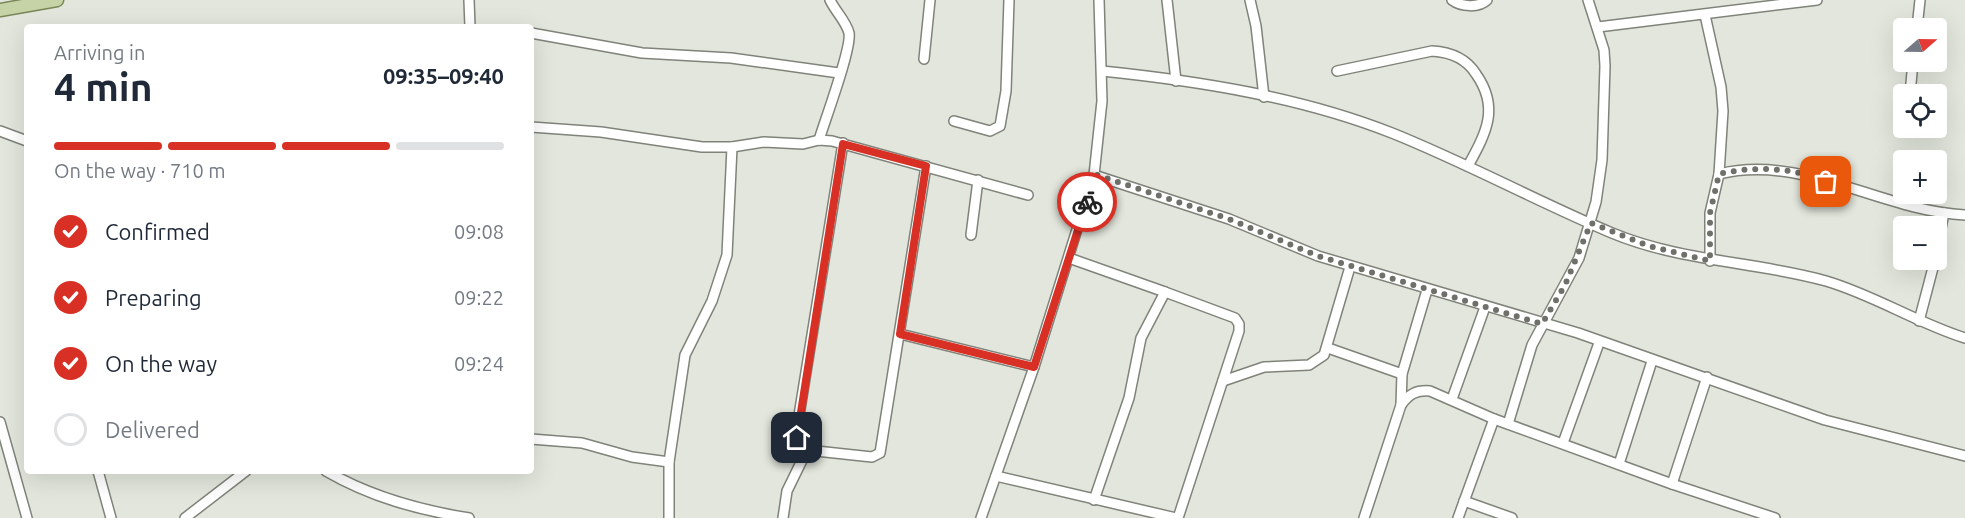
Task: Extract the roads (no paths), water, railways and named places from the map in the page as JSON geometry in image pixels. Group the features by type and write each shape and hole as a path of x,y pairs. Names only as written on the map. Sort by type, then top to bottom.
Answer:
{"main road":[{"path":"0,10 57,0"}],"street":[{"path":"469,0 470,24"},
{"path":"819,140 846,56 849,33 830,0"},
{"path":"924,58 930,0"},
{"path":"954,121 990,131 1000,126 1006,91 1010,0"},
{"path":"981,518 1034,367 1094,174 1100,127 1102,71 1099,0"},
{"path":"1167,0 1176,81"},
{"path":"1250,0 1257,34 1264,97"},
{"path":"1452,0 1459,5 1480,5 1487,0"},
{"path":"1508,424 1532,345 1574,267 1591,223 1602,160 1605,106 1604,50 1588,0"},
{"path":"1598,27 1817,0"},
{"path":"1918,18 1920,0"},
{"path":"1705,15 1721,87 1723,111 1719,174 1710,213 1710,261"},
{"path":"534,34 642,53 731,58 839,73"},
{"path":"1337,71 1432,51 1446,52 1472,67 1487,92 1490,102 1486,129 1468,166"},
{"path":"1102,71 1176,81 1264,97 1338,114 1392,133 1591,223 1649,246 1710,261 1828,282 1881,301 1919,321 1965,338"},
{"path":"534,127 601,132 693,146 732,147 764,142 803,144 819,140 843,144 1028,195"},
{"path":"0,131 24,140"},
{"path":"843,144 796,434 799,443 807,450 872,457 880,453 926,166"},
{"path":"669,518 669,462 685,355 712,301 727,255 732,147"},
{"path":"1719,174 1754,168 1808,174 1841,187 1944,213 1965,214"},
{"path":"1094,174 1229,219 1350,267 1573,332 1599,343 1707,377 1825,420 1965,454"},
{"path":"971,235 978,180"},
{"path":"996,476 1094,500 1137,514 1177,518 1223,381 1239,324 1235,318 1069,258"},
{"path":"1223,381 1264,367 1309,365 1324,355 1328,348 1350,267"},
{"path":"1919,321 1932,270"},
{"path":"1364,518 1401,405 1402,374 1427,290"},
{"path":"1094,500 1129,398 1141,338 1165,292"},
{"path":"1452,399 1485,307"},
{"path":"900,334 1034,367"},
{"path":"1563,443 1599,343"},
{"path":"1328,348 1402,374"},
{"path":"1619,464 1652,361"},
{"path":"1672,484 1707,377"},
{"path":"1401,405 1417,391 1430,391 1494,419 1672,484 1775,518"},
{"path":"1458,518 1494,419"},
{"path":"0,422 27,518"},
{"path":"534,439 582,443 632,457 669,462"},
{"path":"783,518 787,490 807,450"},
{"path":"99,474 111,518"},
{"path":"185,518 242,474"},
{"path":"332,474 386,499 420,509 469,518"},
{"path":"1464,501 1512,518"}]}
